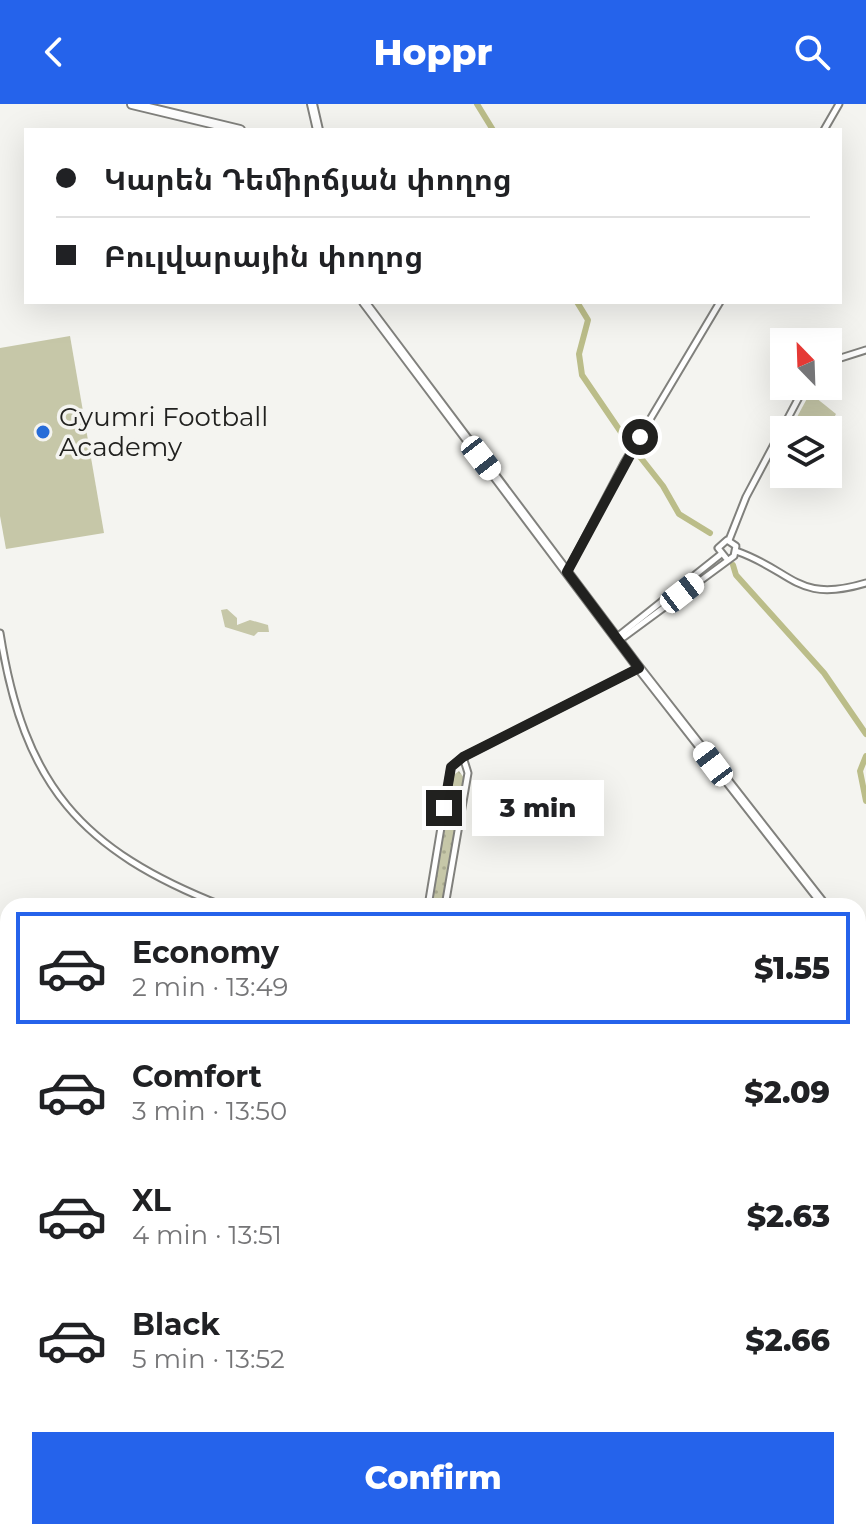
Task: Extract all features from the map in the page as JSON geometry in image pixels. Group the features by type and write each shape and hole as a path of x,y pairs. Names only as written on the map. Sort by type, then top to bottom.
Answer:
{"main road":[{"path":"132,104 232,128"},
{"path":"312,104 318,128"},
{"path":"366,304 639,668 819,898"}],"street":[{"path":"825,128 839,104"},
{"path":"567,572 624,463 719,304"},
{"path":"842,358 866,350"},
{"path":"723,557 719,545 729,540 746,497 798,400"},
{"path":"729,540 735,544 736,551"},
{"path":"617,638 624,637 723,557 736,551"},
{"path":"736,551 793,583 820,592 866,583"},
{"path":"0,633 8,682 22,729 31,753 57,796 86,826 137,866 206,898"},
{"path":"429,898 451,767 463,757 639,668"},
{"path":"446,898 467,781 463,757"}],"green space":[{"name":"Gyumri Football Academy","path":"70,336 104,533 6,549 0,516 0,348"},
{"path":"806,400 819,400 836,414 835,416 798,416"},
{"path":"227,609 237,618 237,625 250,620 268,625 269,632 258,632 254,636 225,627 221,610"},
{"path":"459,771 464,778 444,898 431,898 452,776"}],"waterway":[{"path":"477,104 492,128"},
{"path":"578,304 588,320 579,354 582,375 629,444"},
{"path":"637,453 663,486 679,514 710,533"},
{"path":"733,565 736,575 824,673 866,734"},
{"path":"866,756 860,771 866,801"}],"place":[{"name":"Gyumri Football Academy","path":"43,432"}],"route":[{"path":"444,808 451,767 463,757 639,668 567,572 640,437"}]}
